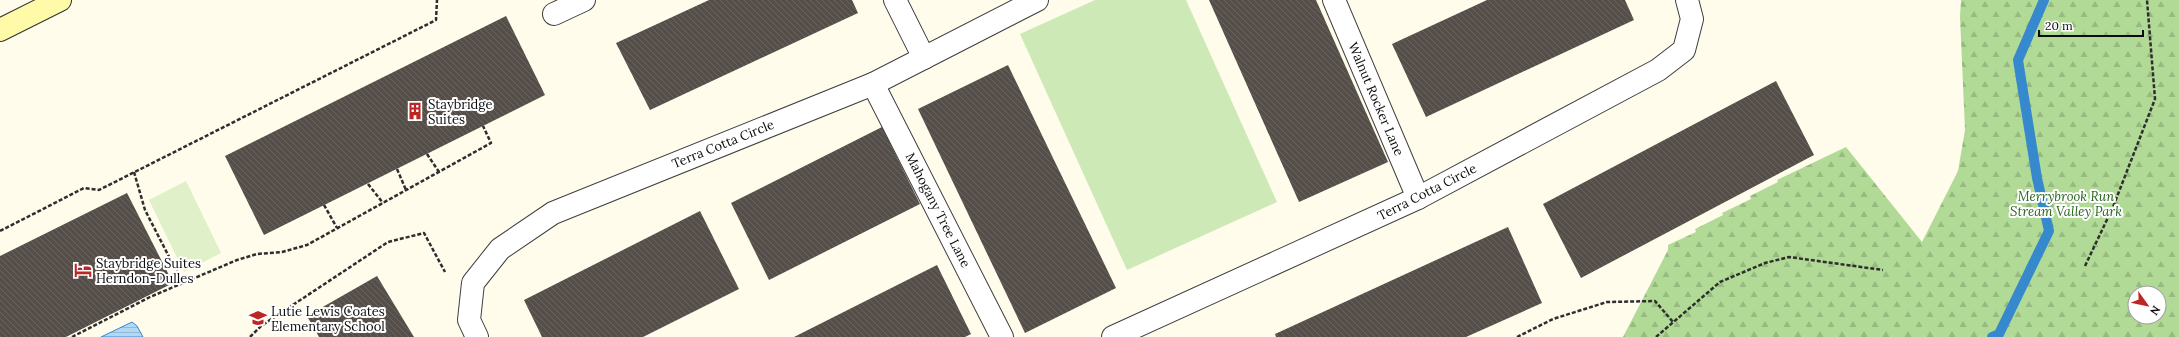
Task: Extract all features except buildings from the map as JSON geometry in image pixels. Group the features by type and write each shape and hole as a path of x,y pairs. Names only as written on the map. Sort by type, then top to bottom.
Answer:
{"street":[{"path":"0,30 60,0"},
{"path":"554,14 584,0"},
{"path":"895,0 924,58"},
{"name":"Terra Cotta Circle","path":"473,283 500,250 553,213 873,84 1037,0"},
{"name":"Walnut Rocker Lane","path":"1334,0 1418,198"},
{"name":"Terra Cotta Circle","path":"1113,337 1418,198 1658,70 1684,50 1692,19 1687,0"},
{"name":"Mahogany Tree Lane","path":"873,84 1002,337"},
{"path":"473,283 469,320 477,337"}],"path":[{"path":"0,231 84,188 99,190 436,20 437,0"},
{"path":"2085,266 2113,208 2155,99 2148,0"},
{"path":"72,337 150,297 237,260 257,254 282,252 307,245 491,143 483,126"},
{"path":"427,154 439,172"},
{"path":"397,169 406,190"},
{"path":"134,172 145,210 183,284"},
{"path":"368,184 383,203"},
{"path":"324,206 338,228"},
{"path":"250,337 261,326 388,242 424,233 445,272 473,283"},
{"path":"1656,337 1720,282 1765,263 1789,257 1883,270"},
{"path":"1516,337 1553,319 1607,302 1655,301 1673,322"}],"green space":[{"path":"1095,0 1186,0 1277,202 1127,270 1020,34"},
{"name":"Merrybrook Run Stream Valley Park","path":"1961,0 2179,0 2179,337 1623,337 1668,250 1668,245 1696,232 1695,229 1723,215 1722,213 1751,199 1750,196 1778,182 1777,180 1846,147 1922,242 1958,171 1965,130 1960,17"},
{"path":"186,181 221,253 184,272 149,200"}],"water":[{"path":"132,322 137,326 143,337 101,337"}],"waterway":[{"path":"1992,337 1999,334 2049,231 2037,178 2018,60 2044,0"}],"place":[{"name":"Staybridge Suites","path":"415,111"},
{"name":"Staybridge Suites Herndon-Dulles","path":"83,270"},
{"name":"Lutie Lewis Coates Elementary School","path":"258,318"}]}
